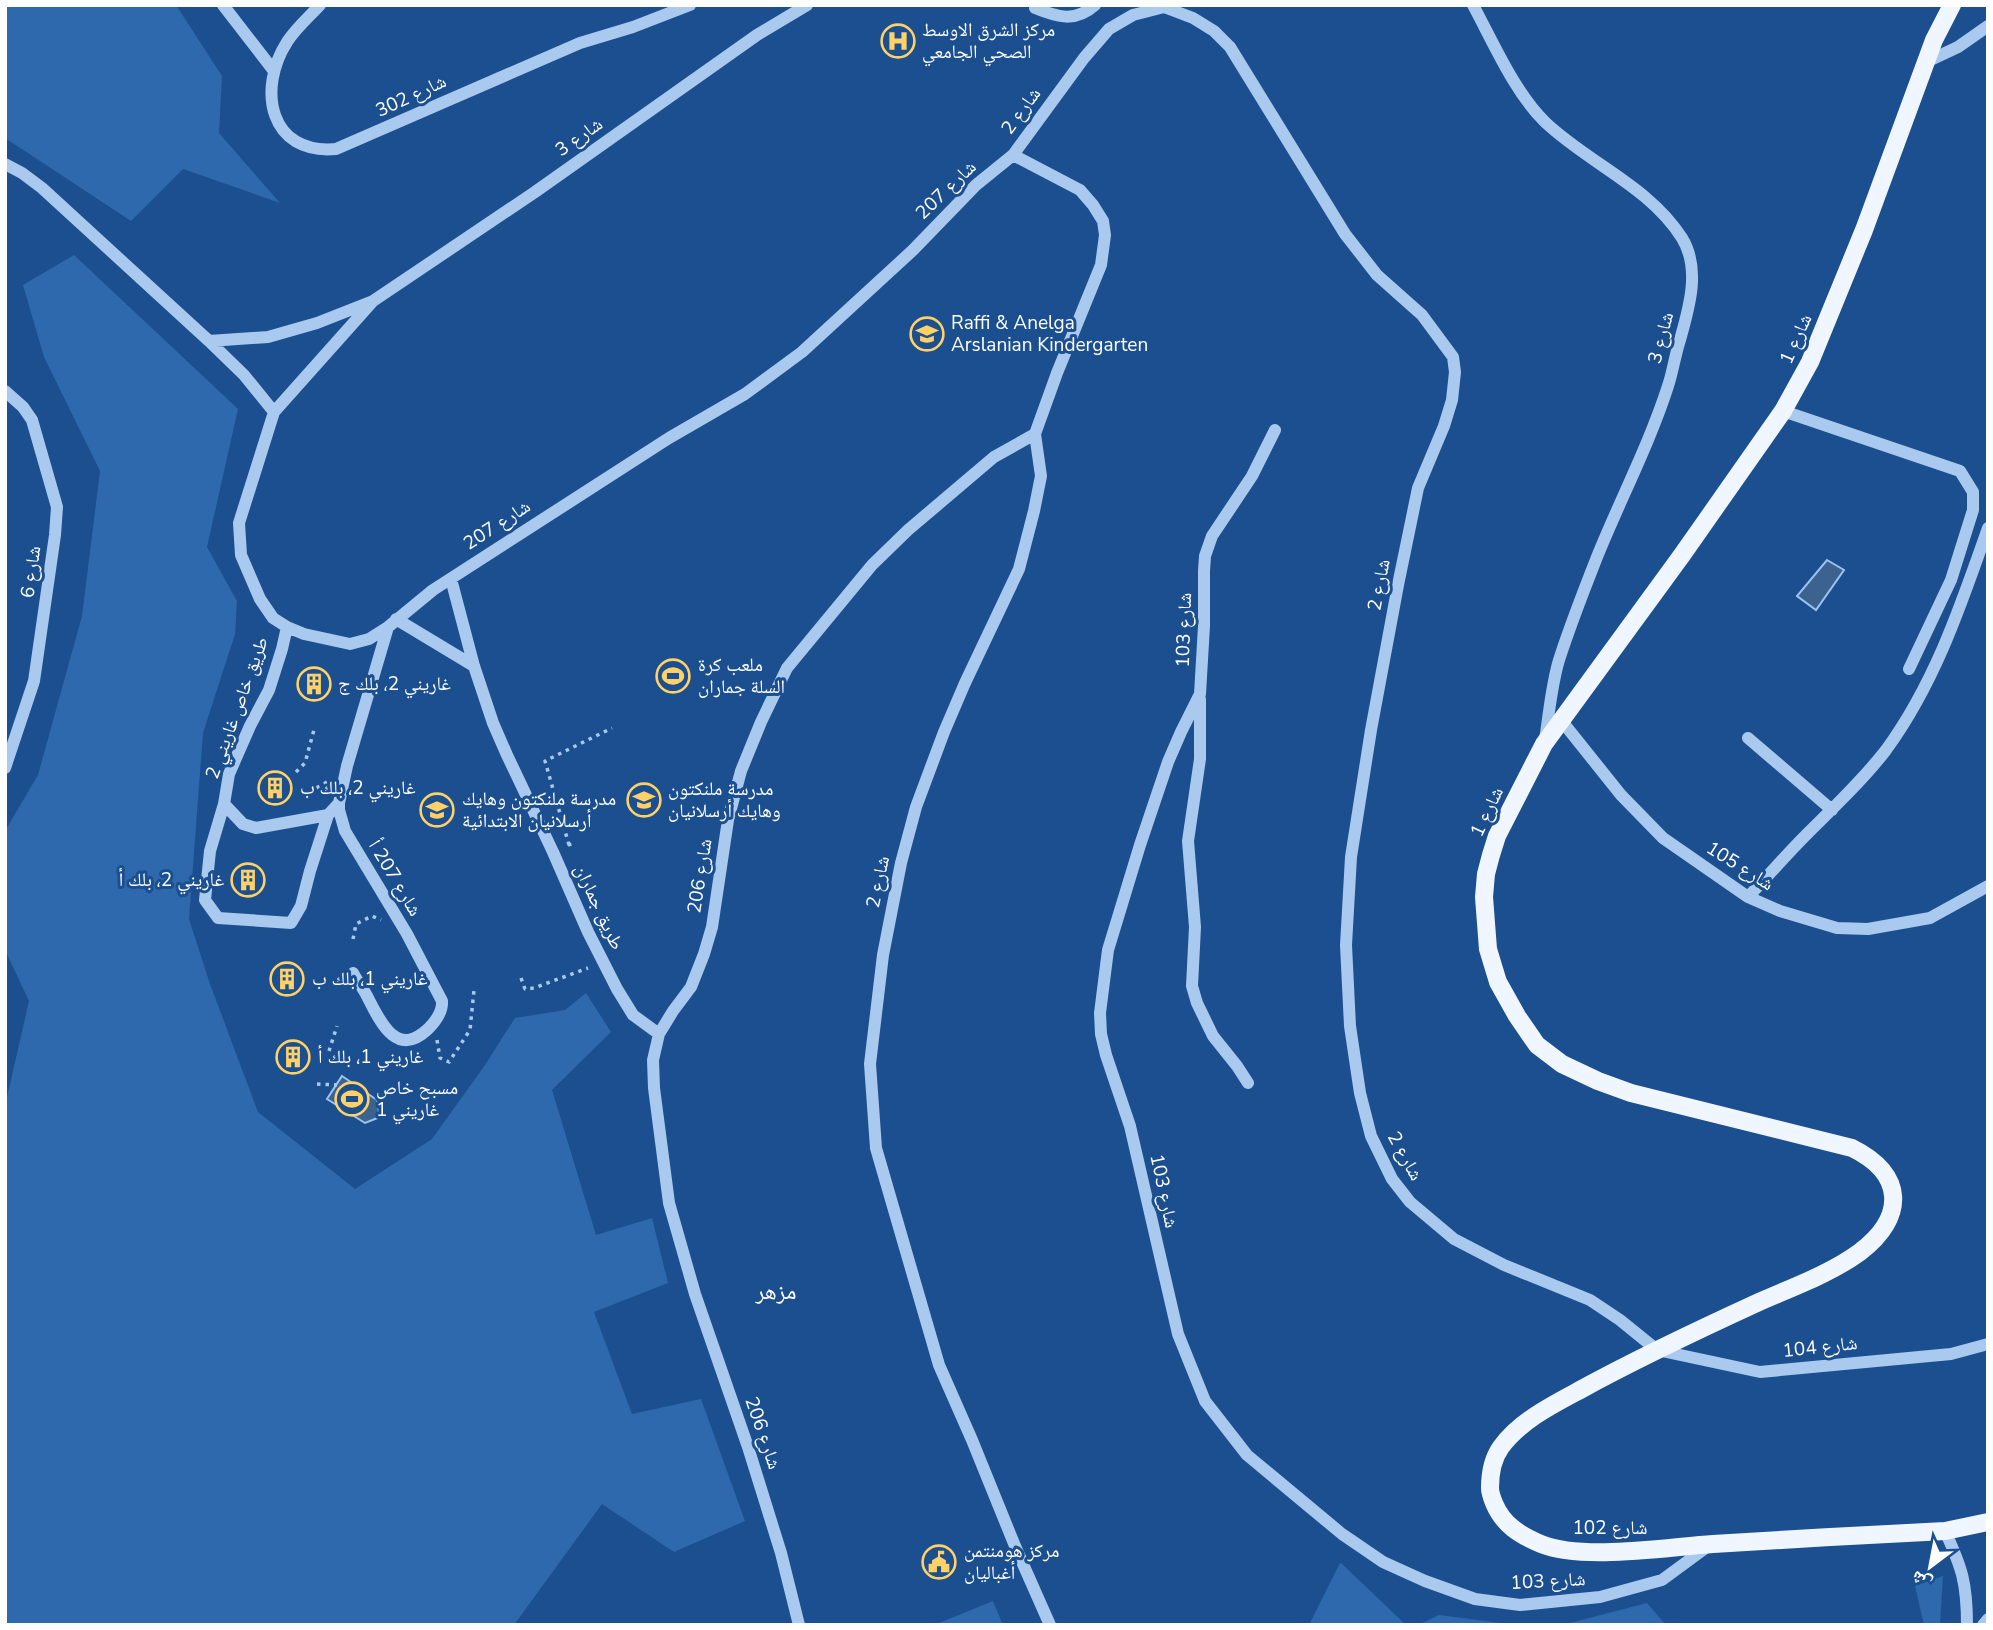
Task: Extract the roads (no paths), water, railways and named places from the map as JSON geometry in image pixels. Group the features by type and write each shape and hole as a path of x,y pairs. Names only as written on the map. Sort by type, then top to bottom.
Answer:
{"main road":[{"name":"شارع 1","path":"1657,1350 1817,1278 1861,1251 1886,1227 1895,1206 1891,1183 1866,1155 1852,1148 1631,1093 1562,1064 1537,1045 1498,982 1488,949 1484,897 1486,874 1497,836 1544,744 1783,411 1810,362 1864,230 1934,40 1952,5"},
{"name":"شارع 102","path":"1657,1350 1549,1407 1518,1430 1499,1451 1491,1474 1489,1491 1498,1514 1510,1528 1549,1547 1582,1552 1987,1527"}],"street":[{"path":"223,5 274,71"},
{"name":"شارع 302","path":"320,5 287,42 274,71 271,96 279,126 295,141 319,150 336,149 580,43 691,5"},
{"name":"شارع 3","path":"373,302 568,169 757,34 807,5"},
{"path":"1035,8 1056,16 1083,15 1095,5"},
{"name":"شارع 3","path":"1473,5 1524,97 1544,121 1624,180 1669,222 1683,240 1690,257 1692,276 1690,306 1668,386 1630,484 1597,556 1559,660 1544,744"},
{"name":"شارع 2","path":"1013,155 1084,58 1109,29 1133,15 1163,6 1193,18 1214,31 1230,47 1345,233 1377,275 1422,315 1453,357 1455,372 1452,400 1418,488 1410,525 1371,730 1351,857 1346,945 1350,1026 1360,1093 1371,1136 1392,1179 1410,1202 1454,1239 1504,1265 1590,1300 1657,1350"},
{"path":"1926,62 1958,47 1988,26"},
{"path":"1013,155 1080,190 1103,220 1105,235 1101,265 1035,434"},
{"name":"شارع 207","path":"373,302 274,412 239,523 241,555 260,600 273,618 304,635 350,644 369,639 433,590 669,438 745,394 802,352 913,250 976,185 1013,155"},
{"path":"5,164 42,188 209,341 244,375 274,412"},
{"path":"209,341 268,337 317,323 373,302"},
{"name":"شارع 6","path":"5,390 32,420 57,507 34,681 5,768"},
{"path":"1783,411 1960,471 1968,481 1973,492 1973,510 1951,580 1909,669"},
{"name":"شارع 103","path":"1275,430 1252,476 1212,536 1205,556 1200,694 1168,762 1140,845 1108,950 1100,1013 1106,1055 1129,1126 1178,1334 1205,1401 1247,1455 1342,1534 1383,1562 1425,1581 1475,1600 1520,1605 1600,1597 1662,1580 1712,1544"},
{"name":"شارع 2","path":"1035,434 1041,476 1019,569 944,732 916,807 901,863 883,955 870,1064 876,1148 939,1365 1050,1625"},
{"name":"شارع 206","path":"799,1625 781,1553 695,1294 669,1203 654,1088 653,1060 659,1034 691,987 704,954 714,916 728,820 741,771 761,722 788,668 872,565 899,539 994,457 1035,434"},
{"path":"1748,897 1885,751 1923,690 1946,644 1988,528"},
{"name":"طريق جماران","path":"451,579 474,666 493,723 603,962 633,1015 659,1034"},
{"path":"392,623 474,666"},
{"name":"شارع 207 أ","path":"353,973 380,1021 400,1040 423,1033 441,1012 442,1001 396,915 345,831 339,803 347,766 392,623"},
{"name":"طريق خاص غاريني 2","path":"287,627 269,690 229,774 224,804 210,851 205,900 218,918 291,923 302,906 328,815 339,803"},
{"path":"1200,694 1200,759 1188,841 1195,927 1192,986 1213,1036 1248,1083"},
{"name":"شارع 105","path":"1561,720 1621,794 1663,838 1748,897 1808,920 1838,928 1868,929 1930,918 1988,886"},
{"path":"1748,738 1832,810"},
{"name":"طريق خاص غاريني 2","path":"224,804 243,824 256,828 328,815"},
{"name":"شارع 104","path":"1657,1350 1760,1372 1951,1354 1988,1344"},
{"path":"1945,1531 1965,1580 1967,1625"},
{"path":"1983,1625 1988,1619"}],"place":[{"name":"مركز الشرق الاوسط الصحي الجامعي","path":"898,41"},
{"name":"Raffi & Anelga Arslanian Kindergarten","path":"927,334"},
{"name":"ملعب كرة السلة جماران","path":"673,676"},
{"name":"غاريني 2، بلك ج","path":"314,684"},
{"name":"غاريني 2، بلك ب","path":"275,788"},
{"name":"مدرسة ملنكتون وهايك أرسلانيان","path":"644,800"},
{"name":"مدرسة ملنكتون وهايك أرسلانيان الابتدائية","path":"437,810"},
{"name":"غاريني 2، بلك أ","path":"248,880"},
{"name":"غاريني 1، بلك ب","path":"287,979"},
{"name":"غاريني 1، بلك أ","path":"293,1057"},
{"name":"مسبح خاص غاريني 1","path":"352,1099"},
{"name":"مركز هومنتمن أغباليان","path":"939,1562"}],"district":[{"name":"مزهر","path":"776,1291"}]}
